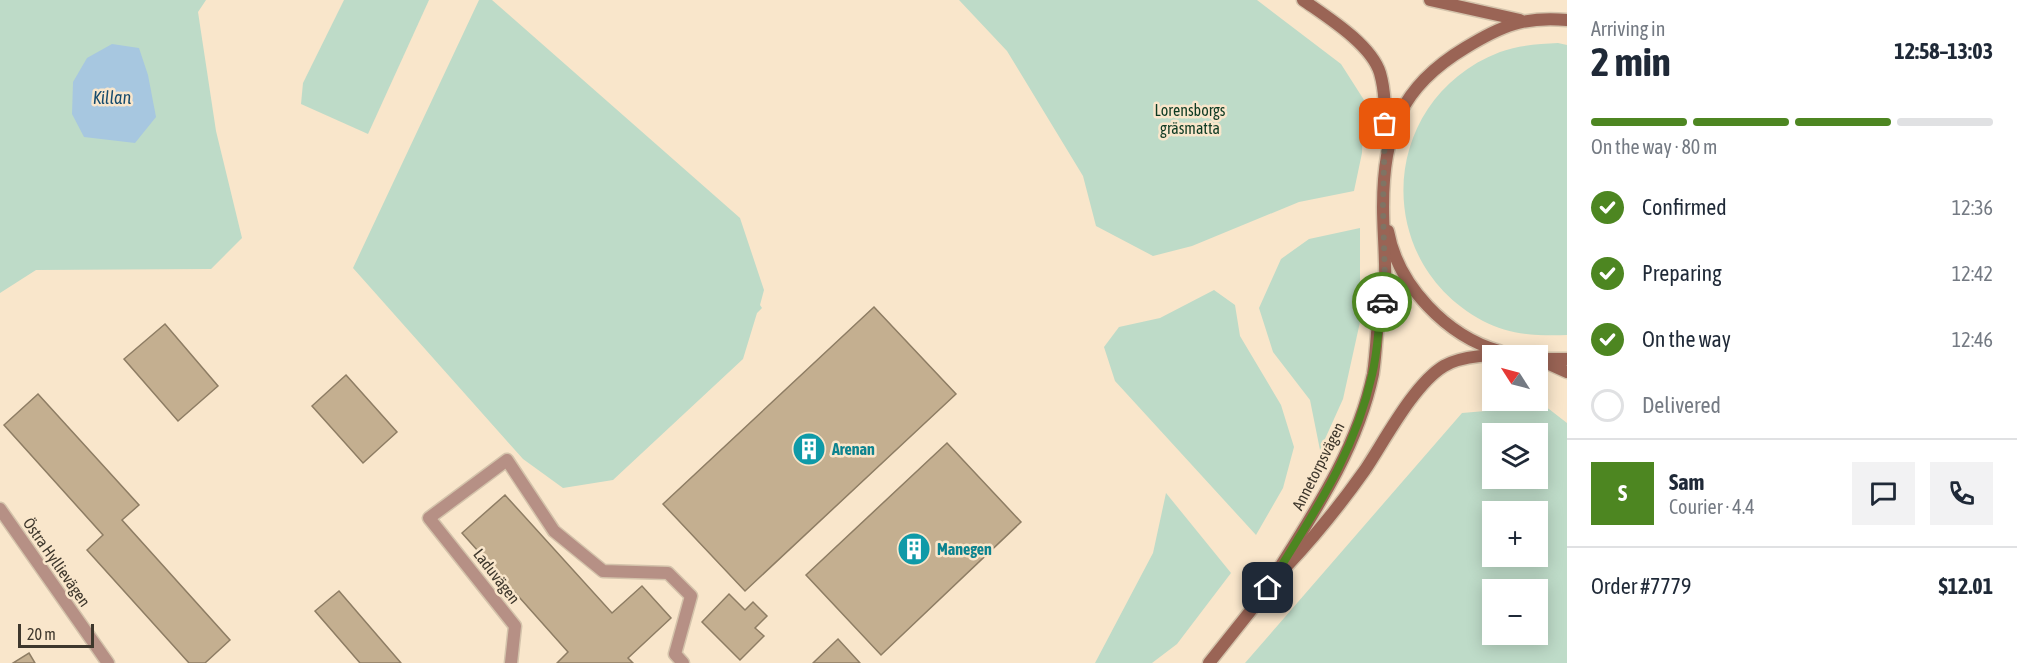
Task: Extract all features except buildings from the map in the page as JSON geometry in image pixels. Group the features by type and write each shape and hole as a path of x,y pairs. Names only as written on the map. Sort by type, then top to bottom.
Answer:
{"main road":[{"path":"1303,0 1349,34 1369,54 1379,71 1384,94 1384,167"},
{"path":"1430,0 1521,21"},
{"name":"Annetorpsvägen","path":"1268,588 1323,501 1345,457 1360,419 1373,373 1385,285 1384,167 1392,128 1420,82 1441,62 1491,32 1521,21 1567,20"},
{"name":"Annetorpsvägen","path":"1383,206 1389,238 1402,272 1420,298 1468,338 1482,345"},
{"name":"Annetorpsvägen","path":"1209,663 1268,588 1324,524 1363,473 1410,401 1427,380 1446,365 1482,356"},
{"path":"1548,359 1567,359"},
{"path":"1548,363 1567,372"}],"street":[{"name":"Laduvägen","path":"511,663 515,626 429,518 507,460 554,531 603,571 668,573 691,596 675,654 683,663"},
{"name":"Östra Hyllievägen","path":"0,509 108,663"}],"green space":[{"name":"Killan","path":"0,0 206,0 198,12 216,131 242,238 211,269 36,270 0,293"},
{"path":"344,0 429,0 368,134 301,104 303,83"},
{"path":"479,0 492,0 740,218 764,290 760,305 762,308 757,313 743,359 613,480 563,488 523,459 353,268"},
{"name":"Lorensborgs gräsmatta","path":"959,0 1257,0 1341,64 1364,100 1362,153 1354,191 1299,202 1192,246 1153,256 1096,226 1083,176 1007,51"},
{"path":"1558,43 1567,45 1567,335 1535,335 1493,326 1446,294 1421,260 1407,221 1404,181 1412,141 1431,105 1460,74 1500,52 1529,45"},
{"path":"1360,228 1360,322 1343,399 1320,450 1310,400 1273,352 1259,308 1281,259 1309,239"},
{"path":"1214,290 1235,305 1240,336 1281,405 1294,447 1283,488 1256,535 1115,381 1104,347 1119,327 1160,318"},
{"path":"1548,408 1567,423 1567,663 1245,663 1462,413 1548,411"},
{"path":"1166,493 1231,573 1177,644 1152,663 1095,663 1153,553"}],"water":[{"name":"Killan","path":"112,44 139,48 148,75 156,117 135,143 84,137 72,114 73,82 87,58"}],"way so far":[{"path":"1382,302 1385,285 1383,206 1385,124"}],"place":[{"name":"Arenan","path":"809,449"},
{"name":"Manegen","path":"914,549"}],"route":[{"path":"1268,588 1323,501 1345,457 1360,419 1373,373 1382,302"}]}
